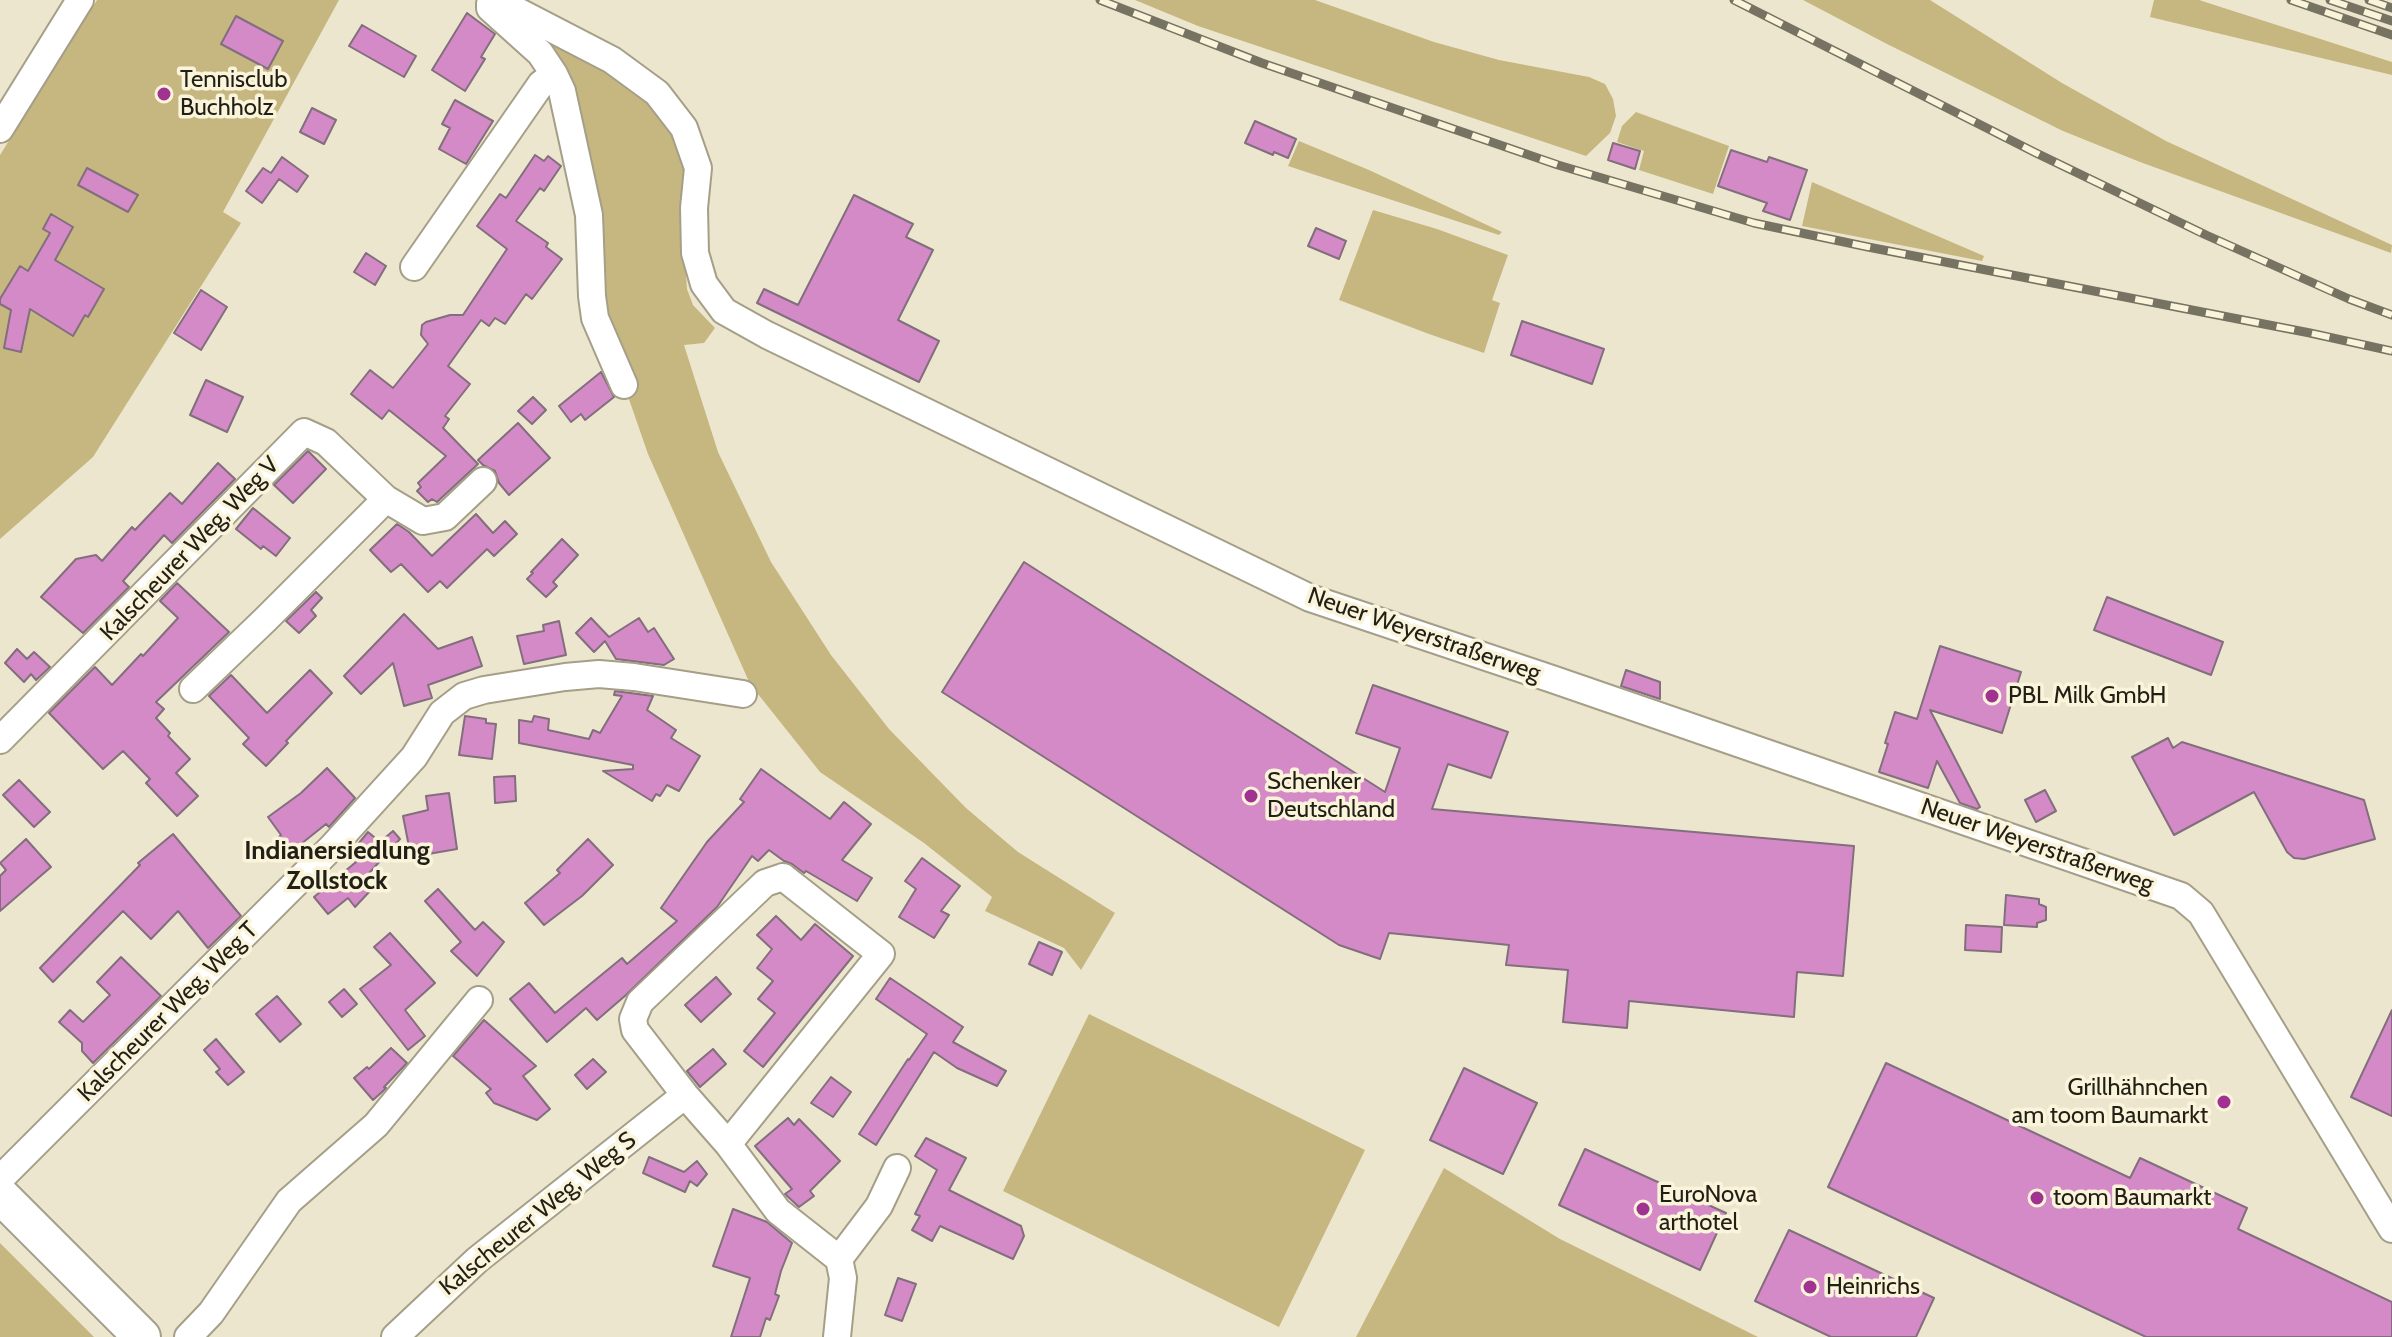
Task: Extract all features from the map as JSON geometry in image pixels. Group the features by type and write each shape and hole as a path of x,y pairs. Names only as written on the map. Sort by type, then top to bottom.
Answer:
{"street":[{"path":"0,129 80,0"},
{"path":"490,0 490,8 540,53 562,91 589,215 595,318 624,385"},
{"name":"Neuer Weyerstraßerweg","path":"496,0 612,60 657,93 684,128 698,168 694,208 695,253 704,284 724,311 767,335 1310,598 2181,896 2201,913 2392,1229"},
{"path":"414,267 541,84 554,74"},
{"name":"Kalscheurer Weg, Weg V","path":"0,740 304,432 326,442 386,499"},
{"path":"193,689 386,499 423,521 445,517 483,481"},
{"name":"Kalscheurer Weg, Weg T","path":"0,1179 332,847 414,757 442,713 464,696 524,683 599,674 743,694"},
{"path":"728,1144 881,954 783,877 765,883 640,1002 633,1019 635,1030 778,1211 839,1259 843,1278 837,1337"},
{"path":"188,1337 211,1313 289,1201 376,1125 479,1000"},
{"name":"Kalscheurer Weg, Weg S","path":"395,1337 477,1260 685,1095"},
{"path":"839,1259 879,1206 897,1168"},
{"path":"0,1195 142,1337"}],"shaded area":[{"path":"97,0 339,0 223,212 241,223 93,457 0,539 0,155"},
{"path":"1135,0 1315,0 1434,42 1499,60 1589,77 1605,84 1613,99 1616,116 1610,133 1586,156 1198,26"},
{"path":"1803,0 1930,0 2062,83 2166,141 2392,245 2391,253 2063,131"},
{"path":"2154,0 2199,0 2392,62 2392,75 2150,17"},
{"path":"527,24 590,64 638,89 672,124 683,160 687,289 693,305 715,328 704,343 684,345 718,452 771,562 831,655 889,729 966,808 1018,852 1115,913 1081,970 1064,948 985,911 992,897 924,843 820,772 750,684 648,454 598,310 592,186"},
{"path":"1636,112 1729,146 1713,194 1639,170 1644,151 1617,142 1622,126"},
{"path":"1299,141 1502,232 1499,235 1288,166"},
{"path":"1812,182 1984,256 1982,261 1802,226"},
{"path":"1373,210 1508,255 1492,300 1500,303 1484,353 1339,300"},
{"path":"1089,1014 1365,1150 1279,1327 1003,1191"},
{"path":"1444,1168 1560,1239 1758,1337 1356,1337"},
{"path":"0,1243 94,1337 0,1337"}],"building":[{"path":"467,13 495,34 481,57 485,59 465,91 432,70"},
{"path":"236,16 283,41 268,69 221,44"},
{"path":"362,25 416,56 404,77 349,46"},
{"path":"455,100 493,121 466,164 439,149 450,128 442,124"},
{"path":"312,108 336,120 324,144 300,132"},
{"path":"1255,121 1296,139 1288,158 1245,143"},
{"path":"1613,143 1640,151 1635,169 1608,160"},
{"path":"1731,150 1767,162 1769,157 1807,170 1790,220 1763,211 1767,203 1718,186"},
{"path":"535,155 544,161 548,156 561,166 544,191 540,188 516,221 548,243 546,247 562,259 532,299 526,294 505,324 495,318 489,326 481,320 448,366 470,384 445,416 449,419 443,428 478,464 437,502 432,499 428,502 417,491 421,487 418,483 446,456 389,410 382,419 351,394 370,370 393,388 428,344 421,335 422,325 450,315 463,315 507,249 477,226 500,194 506,198"},
{"path":"282,157 308,176 297,192 279,179 262,203 246,191 263,168 271,173"},
{"path":"87,168 138,195 128,212 78,185"},
{"path":"854,195 913,224 906,237 933,250 898,320 939,341 919,382 757,303 764,289 798,305"},
{"path":"51,214 73,227 55,260 104,289 73,336 30,309 21,352 4,348 11,310 0,304 0,299 20,266 28,271 50,233 43,229"},
{"path":"1316,228 1346,241 1339,259 1308,246"},
{"path":"366,253 386,266 375,285 354,272"},
{"path":"201,290 227,307 201,350 174,333"},
{"path":"1522,321 1604,349 1592,384 1511,355"},
{"path":"601,372 614,397 585,420 581,414 571,422 559,406"},
{"path":"206,380 243,397 227,432 190,415"},
{"path":"533,397 546,410 532,424 518,411"},
{"path":"518,423 550,458 509,495 499,483 495,471 478,460"},
{"path":"308,451 326,469 293,503 274,485"},
{"path":"218,463 235,479 172,543 164,535 123,581 129,587 83,633 41,597 76,559 96,555 102,561 132,527 135,530 170,493 182,504"},
{"path":"253,508 290,538 276,556 263,546 261,549 236,529"},
{"path":"476,514 493,533 505,521 517,534 494,556 487,549 447,588 440,581 428,592 401,564 391,572 370,550 397,524 432,556"},
{"path":"562,539 578,555 553,582 557,586 546,597 527,579"},
{"name":"Schenker Deutschland","path":"1024,562 1385,792 1400,748 1356,733 1373,685 1508,732 1491,778 1448,764 1432,809 1854,846 1843,976 1797,972 1794,1017 1629,1001 1627,1028 1563,1022 1568,970 1506,965 1509,945 1389,933 1380,959 1339,945 942,692"},
{"path":"177,583 229,632 156,702 164,709 156,718 190,759 176,773 198,796 177,816 146,783 150,779 123,751 103,769 49,713 95,667 112,685 141,654 143,656 178,618 160,601"},
{"path":"316,592 322,598 311,610 316,616 299,633 286,621"},
{"path":"2107,597 2223,642 2211,675 2094,630"},
{"path":"404,614 438,649 472,637 482,666 428,685 432,698 404,706 393,663 361,694 344,676"},
{"path":"591,618 609,637 639,618 648,632 654,628 674,659 664,665 616,659 605,641 594,652 576,633"},
{"path":"559,621 566,655 524,664 517,636 544,631 543,625"},
{"path":"1940,646 2021,672 2002,733 1930,710 1980,807 1977,809 1960,803 1937,761 1928,788 1879,772 1895,712 1917,719"},
{"path":"17,649 27,659 34,652 50,667 36,680 31,674 24,682 5,663"},
{"path":"310,670 332,693 266,766 243,744 249,738 209,696 231,675 267,713"},
{"path":"1626,670 1660,682 1660,699 1621,686"},
{"path":"615,691 653,696 647,710 676,730 671,738 700,756 679,791 667,785 660,796 656,794 652,801 603,771 633,769 633,765 519,743 519,720 532,722 534,716 549,719 548,730 589,739 593,730 600,733 622,696 614,695"},
{"path":"465,716 496,724 492,759 459,755"},
{"path":"2168,738 2173,748 2182,742 2364,800 2375,839 2304,859 2294,858 2287,852 2254,792 2174,835 2132,757"},
{"path":"327,768 355,798 329,827 326,824 291,852 268,817 301,793"},
{"path":"761,769 830,819 844,802 871,824 842,860 872,878 857,901 769,850 758,861 752,856 717,907 626,995 597,1020 586,1008 547,1042 510,999 529,983 555,1013 622,958 627,964 677,921 661,908 707,842 744,802 740,799"},
{"path":"515,776 516,801 495,803 494,777"},
{"path":"19,780 50,812 34,827 3,795"},
{"path":"2045,790 2056,811 2036,822 2025,800"},
{"path":"449,793 457,849 411,857 403,816 428,810 426,796"},
{"path":"393,831 400,839 362,881 370,891 355,907 348,898 328,914 314,897 356,862 349,855 368,832 380,842"},
{"path":"173,834 241,916 208,948 178,911 151,939 123,911 53,982 40,968 140,865 138,863"},
{"path":"26,839 51,867 0,911 0,876 6,870 0,863"},
{"path":"588,839 613,865 582,896 544,925 525,903 560,873 557,870"},
{"path":"922,858 960,886 941,911 949,915 934,938 899,917 916,889 905,881"},
{"path":"438,889 475,930 483,922 504,942 477,976 451,951 461,942 425,901"},
{"path":"2006,895 2039,899 2039,904 2046,907 2046,920 2037,923 2037,927 2004,925"},
{"path":"776,916 801,940 815,924 853,956 763,1067 744,1051 775,1013 758,999 773,981 757,968 772,949 757,935"},
{"path":"1966,925 2002,927 2001,952 1965,950"},
{"path":"390,933 435,983 405,1010 425,1036 408,1050 360,989 391,965 374,947"},
{"path":"1039,942 1062,952 1052,975 1029,964"},
{"path":"121,957 161,996 93,1063 82,1051 82,1043 59,1022 70,1010 83,1022 110,995 97,982"},
{"path":"716,977 731,994 701,1022 685,1005"},
{"path":"890,978 963,1027 953,1042 1006,1071 997,1086 957,1068 934,1052 876,1145 859,1134 927,1034 876,999"},
{"path":"344,989 357,1004 342,1017 329,1002"},
{"path":"277,996 301,1024 280,1042 256,1014"},
{"path":"2392,1010 2392,1116 2351,1097"},
{"path":"484,1020 536,1066 523,1076 550,1109 537,1120 494,1103 486,1093 491,1089 453,1056"},
{"path":"216,1039 244,1072 228,1085 216,1072 220,1069 204,1050"},
{"path":"391,1048 407,1063 373,1100 354,1078 367,1067 369,1069"},
{"path":"713,1049 726,1064 700,1087 687,1071"},
{"path":"593,1059 606,1072 587,1089 575,1075"},
{"name":"toom Baumarkt","path":"1886,1063 2130,1178 2140,1158 2247,1208 2238,1229 2392,1302 2392,1337 2146,1337 1828,1187"},
{"path":"1464,1068 1537,1103 1503,1174 1430,1140"},
{"path":"831,1077 851,1092 833,1117 811,1103"},
{"path":"788,1118 794,1125 799,1119 840,1161 810,1191 814,1196 799,1207 785,1194 792,1189 755,1146"},
{"path":"926,1138 966,1158 949,1190 1021,1226 1024,1236 1013,1259 940,1226 932,1241 912,1230 920,1216 915,1214 937,1170 915,1156"},
{"name":"EuroNova arthotel","path":"1585,1149 1726,1213 1700,1270 1559,1205"},
{"path":"649,1157 684,1172 697,1161 707,1174 697,1186 690,1181 685,1192 643,1173"},
{"path":"733,1209 767,1222 792,1243 775,1294 779,1296 770,1320 766,1318 760,1337 731,1337 750,1278 713,1266"},
{"path":"1789,1230 1934,1298 1916,1337 1831,1337 1755,1301"},
{"path":"898,1278 916,1284 902,1321 885,1315"}],"railway":[{"path":"1100,0 1262,63 1558,165 1754,223 2392,351"},
{"path":"1734,0 2206,235 2392,315"},
{"path":"2291,0 2392,35"},
{"path":"2330,0 2392,21"},
{"path":"2369,0 2392,8"}],"place":[{"name":"Tennisclub Buchholz","path":"164,94"},
{"name":"PBL Milk GmbH","path":"1992,696"},
{"name":"Schenker Deutschland","path":"1251,796"},
{"name":"Grillhähnchen am toom Baumarkt","path":"2224,1102"},
{"name":"toom Baumarkt","path":"2037,1198"},
{"name":"EuroNova arthotel","path":"1643,1209"},
{"name":"Heinrichs","path":"1810,1287"}],"district":[{"name":"Indianersiedlung Zollstock","path":"337,866"}]}
